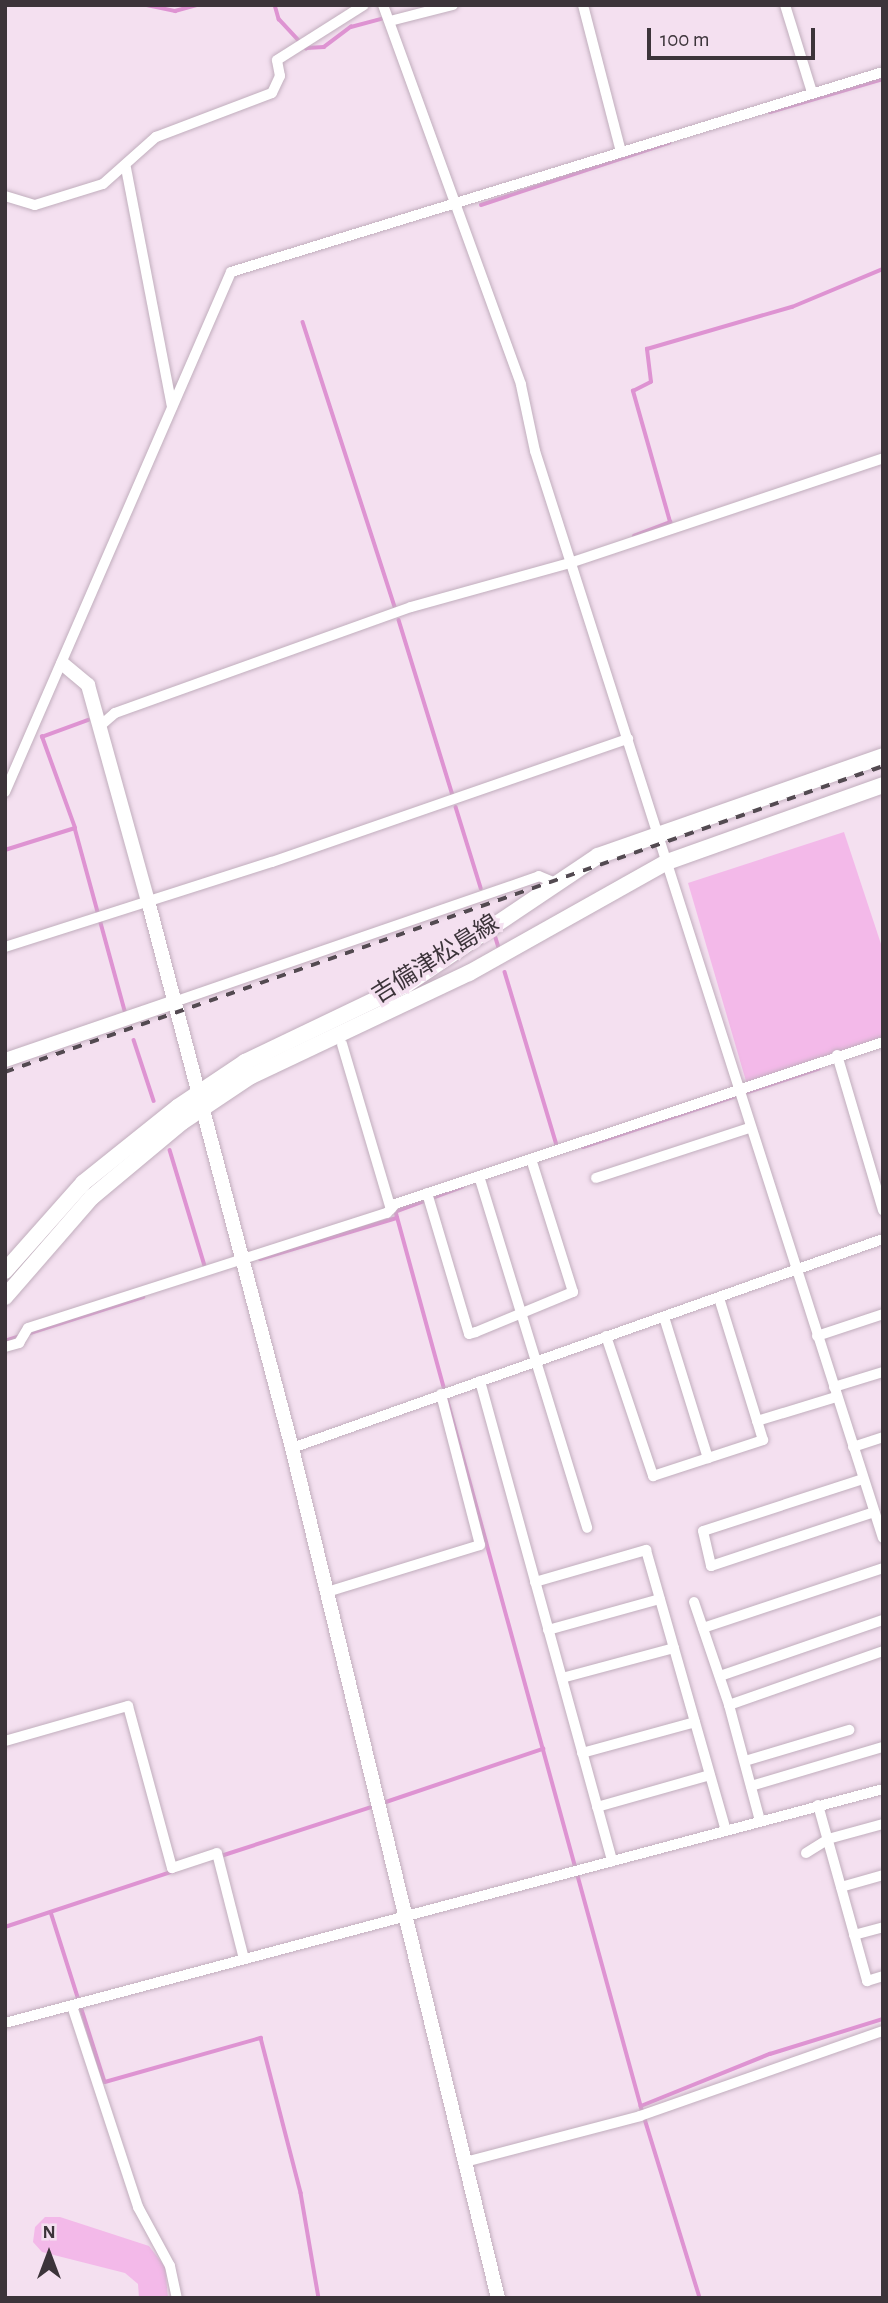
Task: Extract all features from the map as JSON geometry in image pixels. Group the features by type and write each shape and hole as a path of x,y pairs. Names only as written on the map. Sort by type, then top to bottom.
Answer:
{"main road":[{"name":"吉備津松島線","path":"5,1297 92,1197 246,1062 406,985 553,882 605,853 883,755"},
{"name":"吉備津松島線","path":"5,1271 83,1183 199,1101 469,973 667,862 883,785"}],"street":[{"path":"5,196 35,205 103,184 126,168 156,137 272,93 280,76 277,60 364,5"},
{"path":"383,5 521,385 535,451 570,563 659,834 795,1271 863,1479 876,1506 883,1538"},
{"path":"390,21 453,5"},
{"path":"583,5 621,152"},
{"path":"785,5 812,92"},
{"path":"5,792 232,272 883,72"},
{"path":"126,168 172,407"},
{"path":"100,726 115,713 365,629 411,607 570,563 883,458"},
{"path":"63,664 88,685 148,901 292,1448 406,1916 469,2161 498,2298"},
{"path":"5,947 628,739"},
{"path":"5,1060 540,876 553,882"},
{"path":"5,1347 23,1336 243,1263 391,1209 739,1094 883,1042"},
{"path":"342,1044 391,1209"},
{"path":"838,1058 883,1210"},
{"path":"596,1178 749,1128"},
{"path":"428,1197 469,1334 573,1292 532,1162"},
{"path":"480,1180 587,1528"},
{"path":"292,1448 883,1239"},
{"path":"606,1336 653,1476 763,1440 719,1298"},
{"path":"817,1336 883,1314"},
{"path":"664,1317 708,1458"},
{"path":"757,1421 883,1371"},
{"path":"480,1381 612,1861"},
{"path":"327,1592 480,1545 446,1392"},
{"path":"853,1447 883,1437"},
{"path":"863,1479 703,1531 711,1566 876,1506"},
{"path":"535,1582 646,1550 726,1830"},
{"path":"703,1628 883,1568"},
{"path":"548,1630 660,1599"},
{"path":"694,1602 729,1705 760,1821"},
{"path":"720,1676 883,1620"},
{"path":"562,1678 674,1648"},
{"path":"729,1705 883,1651"},
{"path":"5,1741 128,1706 172,1868 218,1857 244,1959"},
{"path":"582,1753 695,1723"},
{"path":"745,1761 849,1730"},
{"path":"751,1786 883,1747"},
{"path":"597,1807 710,1775"},
{"path":"5,2023 883,1789"},
{"path":"818,1805 867,1981 883,1976"},
{"path":"806,1853 828,1839 883,1824"},
{"path":"841,1887 883,1875"},
{"path":"855,1935 883,1927"},
{"path":"78,2005 138,2207 170,2266 177,2298"},
{"path":"469,2161 644,2115 883,2031"}],"shaded area":[{"path":"844,832 883,950 883,1037 748,1088 688,883"},
{"path":"45,2217 60,2217 149,2246 165,2267 168,2298 139,2298 138,2284 125,2273 42,2252 33,2242 35,2227"}],"waterway":[{"path":"147,5 175,11 197,5"},
{"path":"275,5 279,19 306,48 324,47 351,27 381,19"},
{"path":"770,112 883,79"},
{"path":"481,205 669,143"},
{"path":"634,536 670,522 633,391 651,382 647,349 792,307 883,269"},
{"path":"303,322 396,610"},
{"path":"399,620 453,796"},
{"path":"75,828 42,737 88,720"},
{"path":"456,807 481,888"},
{"path":"5,850 75,828 125,1011"},
{"path":"496,938 499,948"},
{"path":"505,972 557,1145"},
{"path":"134,1040 154,1101"},
{"path":"583,1147 818,1069"},
{"path":"170,1150 205,1266"},
{"path":"463,1187 396,1212 641,2106 700,2298"},
{"path":"260,1259 397,1218"},
{"path":"27,1334 143,1297"},
{"path":"5,1341 20,1336"},
{"path":"386,1802 543,1749"},
{"path":"221,1856 372,1807"},
{"path":"5,1927 174,1871"},
{"path":"51,1912 105,2082 261,2038 301,2193 319,2298"},
{"path":"641,2106 770,2054 883,2019"}],"railway":[{"path":"5,1072 883,766"}]}
